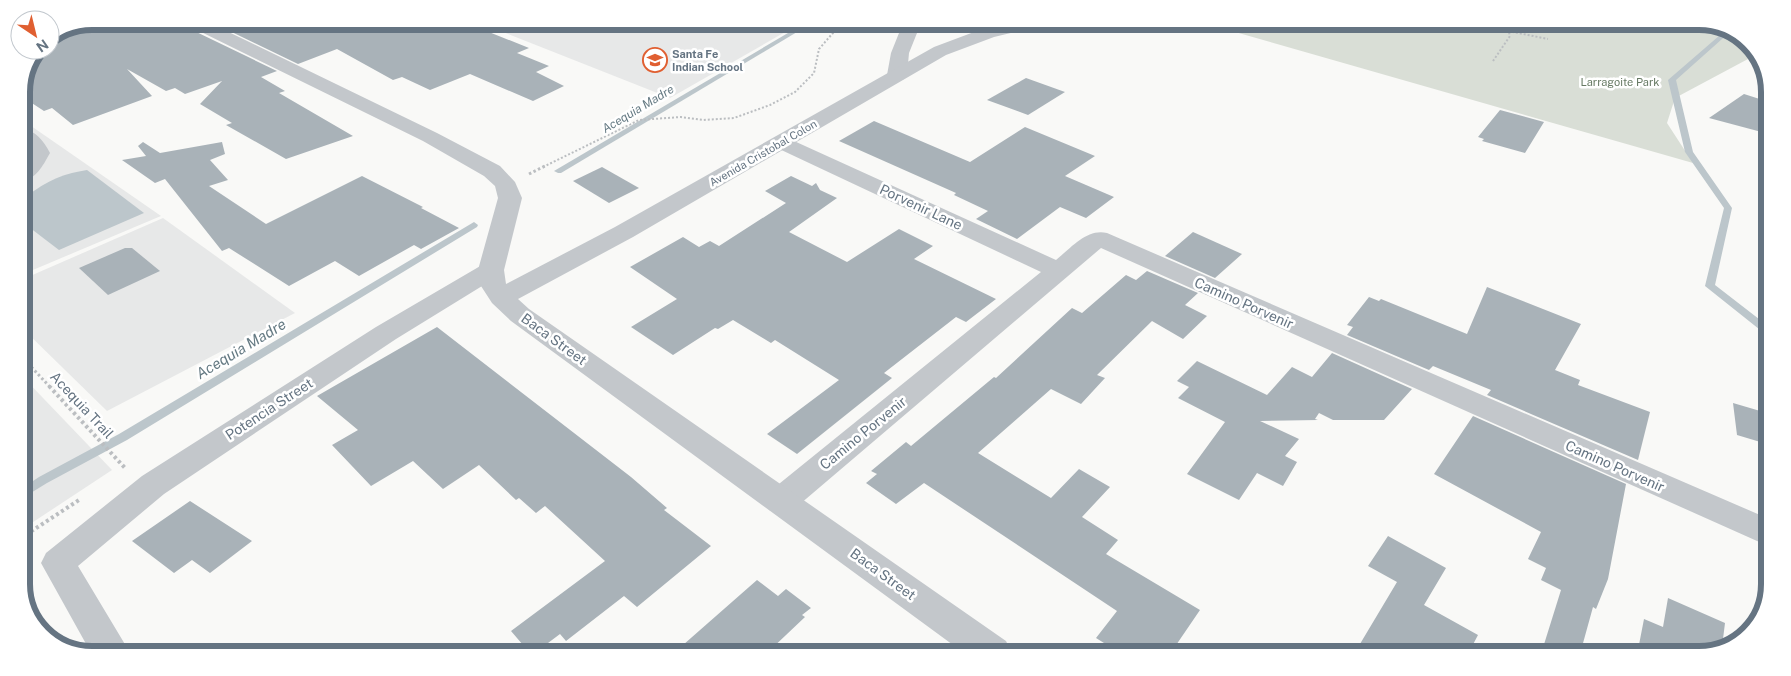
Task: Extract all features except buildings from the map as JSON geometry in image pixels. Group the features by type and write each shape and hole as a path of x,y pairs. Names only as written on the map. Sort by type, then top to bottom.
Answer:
{"street":[{"path":"209,30 430,137 492,171 504,182 510,198 496,272"},
{"path":"897,75 900,53 909,30"},
{"name":"Avenida Cristobal Colon","path":"496,272 615,237 940,51 970,39 1006,30"},
{"path":"30,140 39,154 30,169"},
{"name":"Porvenir Lane","path":"783,142 1060,271"},
{"name":"Camino Porvenir","path":"781,501 1098,238 1761,530"},
{"name":"Baca Street","path":"496,272 520,315 983,646"},
{"name":"Potencia Street","path":"107,646 58,563 153,485 386,333 496,272"}],"path":[{"path":"528,174 639,120 681,117 703,120 734,118 770,106 795,92 814,73 819,49 836,30"},
{"path":"1493,61 1510,36 1508,31 1548,39"},
{"name":"Acequia Trail","path":"30,366 126,469"}],"shaded area":[{"name":"Santa Fe Indian School","path":"498,30 789,30 670,98"},
{"path":"30,125 161,216 30,271"},
{"path":"87,170 144,213 59,250 30,228 30,194 52,180"},
{"path":"163,218 295,313 107,411 30,336 30,276"},
{"path":"30,384 112,470 30,524"}],"green space":[{"name":"Larragoite Park","path":"1228,30 1699,30 1719,33 1737,43 1749,55 1748,59 1675,98 1667,123 1693,163"}],"waterway":[{"name":"Acequia Madre","path":"558,171 797,30"},
{"path":"1723,35 1672,80 1689,152 1728,208 1710,286 1761,326"},
{"name":"Acequia Madre","path":"30,489 123,437 474,225"}],"place":[{"name":"Santa Fe Indian School","path":"655,60"}]}
